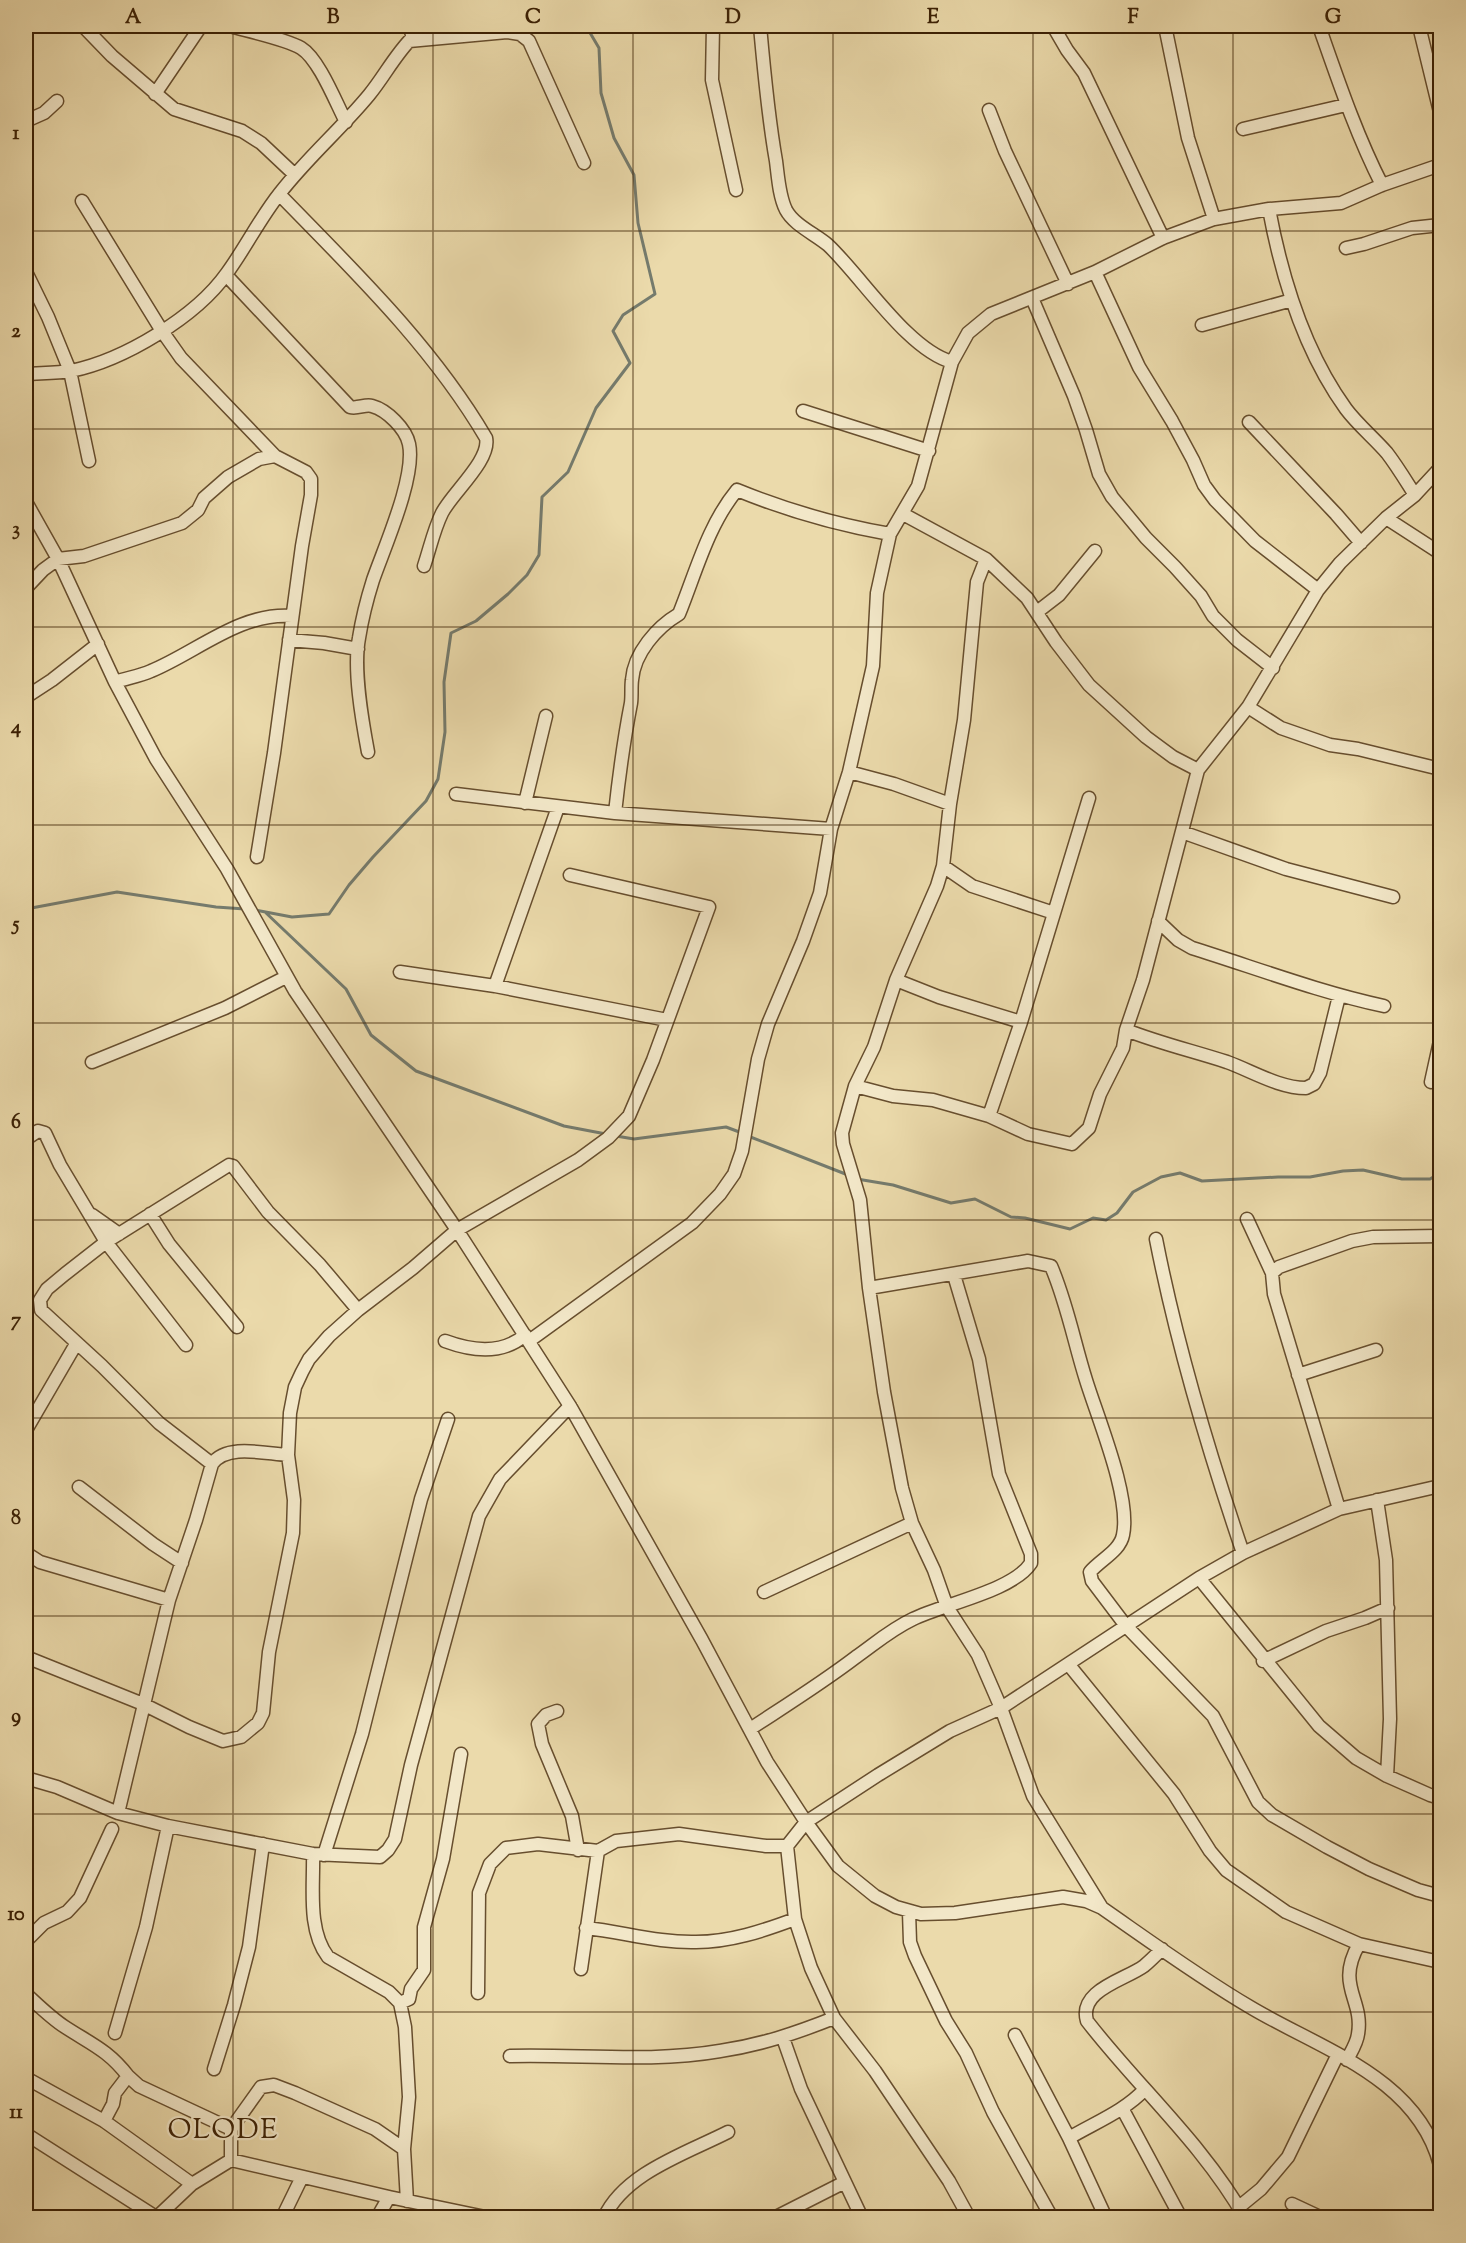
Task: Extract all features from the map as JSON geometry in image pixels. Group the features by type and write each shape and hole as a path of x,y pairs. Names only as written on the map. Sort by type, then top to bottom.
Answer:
{"street":[{"path":"83,26 112,56 174,109 242,131 261,143 295,175"},
{"path":"155,94 201,26"},
{"path":"230,26 303,49 318,69 346,122"},
{"path":"26,374 70,371 120,353 185,317 201,303 226,275 279,194 371,93 413,37 409,26"},
{"path":"713,26 712,81 736,190"},
{"path":"760,26 769,121 786,210 828,245 903,328 942,360 952,362"},
{"path":"1053,26 1084,73 1163,238"},
{"path":"1165,26 1188,138 1214,219"},
{"path":"1322,26 1346,105 1365,152 1382,185"},
{"path":"1420,26 1440,112"},
{"path":"409,41 507,32 525,37 529,41 584,163"},
{"path":"26,121 44,113 57,101"},
{"path":"1242,129 1346,105"},
{"path":"989,110 1005,151 1068,284"},
{"path":"445,1341 465,1348 485,1350 515,1344 527,1338 692,1223 725,1188 734,1174 742,1151 758,1059 768,1024 803,941 820,893 831,830 849,772 873,666 878,593 890,534 918,486 952,362 968,333 992,314 1095,273 1163,238 1214,219 1269,209 1341,203 1382,185 1440,165"},
{"path":"279,194 417,341 486,438 486,448 472,473 443,512 424,566"},
{"path":"82,201 181,358 275,456 306,472 310,479 311,495 257,857"},
{"path":"1269,209 1299,320 1335,393 1348,412 1388,455 1415,495"},
{"path":"1346,248 1412,228 1440,225"},
{"path":"26,272 48,317 70,371 89,460"},
{"path":"1095,273 1139,367 1172,421 1204,485 1215,500 1255,541 1318,590"},
{"path":"226,275 350,407 359,408 370,405 387,413 409,443 410,454 403,496 372,583 358,649 362,718 368,752"},
{"path":"1032,298 1074,396 1099,474 1112,497 1146,538 1201,596 1213,616 1237,640 1273,668"},
{"path":"1202,325 1292,300"},
{"path":"803,411 929,451"},
{"path":"1249,422 1361,543"},
{"path":"26,588 43,570 58,559 84,556 182,523 198,510 204,498 228,477 259,459 275,456"},
{"path":"855,1086 893,1096 933,1100 989,1116 1028,1134 1072,1144 1089,1128 1100,1094 1123,1048 1198,770 1248,707 1318,590 1340,563 1386,518 1415,495 1440,468"},
{"path":"615,813 626,721 631,701 632,677 639,656 649,640 668,621 680,614 703,551 724,506 737,490 849,527 890,534"},
{"path":"26,502 58,559 115,682 156,759 227,869 286,977 458,1230 570,1406 778,1780 838,1866 875,1896 909,1911 933,1915 1063,1897 1086,1901 1102,1908 1203,1978 1371,2074 1409,2108 1434,2144 1440,2158"},
{"path":"903,514 986,559 1027,598 1056,642 1089,685 1146,737 1173,757 1198,770"},
{"path":"1386,518 1440,553"},
{"path":"1036,612 1059,596 1095,551"},
{"path":"986,559 977,582 964,720 950,804 943,866 937,886 896,980 874,1047 855,1086 842,1133 843,1144 860,1200 869,1288 890,1432 912,1523 934,1570 947,1607 978,1655 1001,1708 1033,1796 1102,1908"},
{"path":"115,682 149,672 240,625 276,615 292,616"},
{"path":"289,640 358,649"},
{"path":"26,697 98,644"},
{"path":"1248,707 1281,728 1315,740 1439,766"},
{"path":"525,803 546,716"},
{"path":"849,772 894,784 950,804"},
{"path":"456,794 615,813 831,830"},
{"path":"989,1116 1021,1022 1089,798"},
{"path":"495,986 558,807"},
{"path":"1182,832 1286,869 1394,897"},
{"path":"943,866 972,886 1054,913"},
{"path":"26,1657 143,1704 223,1741 242,1737 258,1723 263,1713 269,1652 293,1533 294,1500 288,1455 290,1413 295,1388 309,1359 329,1336 358,1310 458,1230 578,1160 608,1138 628,1116 653,1060 709,906 570,875"},
{"path":"1158,921 1178,940 1192,948 1339,996 1384,1006"},
{"path":"400,972 495,986 667,1020"},
{"path":"92,1062 225,1008 286,977"},
{"path":"896,980 939,997 1021,1022"},
{"path":"1126,1030 1153,1041 1226,1062 1264,1077 1306,1088 1314,1084 1320,1073 1339,996"},
{"path":"1431,1082 1440,1044"},
{"path":"26,1139 38,1131 45,1133 106,1242 186,1345"},
{"path":"212,1464 159,1423 41,1310 40,1300 47,1289 118,1234 226,1166 233,1166 268,1212 320,1265 358,1310"},
{"path":"88,1213 118,1234"},
{"path":"150,1214 176,1253 237,1327"},
{"path":"1247,1219 1272,1273 1274,1294 1339,1509"},
{"path":"1272,1273 1279,1267 1352,1241 1373,1237 1440,1236"},
{"path":"1156,1239 1168,1300 1202,1428 1243,1553"},
{"path":"869,1288 1028,1261 1051,1266 1062,1292 1086,1378 1111,1454 1123,1502 1123,1538 1113,1551 1094,1567 1089,1576 1126,1626 1213,1716 1258,1802 1272,1815 1327,1848 1369,1869 1418,1890 1440,1896"},
{"path":"750,1729 856,1658 881,1637 914,1618 1004,1584 1020,1575 1031,1563 1031,1554 999,1474 980,1359 954,1275"},
{"path":"26,1430 29,1412 76,1344"},
{"path":"1298,1375 1376,1350"},
{"path":"26,1778 57,1787 118,1813 168,1826 318,1855 380,1857 395,1839 411,1765 479,1516 500,1479 570,1406"},
{"path":"407,2201 404,2149 409,2097 405,2027 400,2003 390,1992 328,1957 317,1938 314,1917 318,1855 362,1734 421,1499 448,1419"},
{"path":"118,1813 169,1600 212,1464 217,1458 231,1453 288,1455"},
{"path":"964,2217 966,2212 963,2204 949,2181 875,2071 834,2018 811,1968 795,1919 787,1846 806,1822 950,1731 1001,1708 1198,1578 1243,1553 1339,1509 1440,1486"},
{"path":"79,1487 153,1544 182,1563"},
{"path":"1377,1500 1386,1560 1388,1608 1390,1719 1388,1776"},
{"path":"764,1592 912,1523"},
{"path":"26,1553 40,1562 169,1600"},
{"path":"1198,1578 1263,1661 1319,1726 1356,1758 1388,1776 1430,1796 1440,1798"},
{"path":"1263,1661 1326,1630 1388,1608"},
{"path":"1069,1665 1174,1794 1210,1851 1226,1870 1286,1911 1359,1944 1440,1962"},
{"path":"557,1711 546,1715 537,1725 542,1744 572,1816 578,1850"},
{"path":"400,2003 409,1999 411,1989 424,1970 424,1927 443,1859 461,1754"},
{"path":"115,2033 146,1927 168,1826"},
{"path":"26,1941 44,1923 67,1912 80,1898 112,1829"},
{"path":"478,1993 479,1893 490,1864 506,1848 522,1844 538,1844 598,1851 616,1841 679,1834 766,1846 787,1846"},
{"path":"214,2069 249,1947 263,1844"},
{"path":"581,1969 598,1851"},
{"path":"909,1911 910,1942 915,1956 946,2021 966,2053 993,2112 1052,2217"},
{"path":"586,1928 669,1941 696,1942 767,1930 795,1919"},
{"path":"1162,1949 1143,1966 1096,1994 1086,2005 1087,2021 1179,2127 1242,2212 1288,2157 1342,2057 1358,2034 1358,2019 1349,1974 1353,1954 1359,1944"},
{"path":"26,1994 64,2027 93,2042 116,2061 139,2086 231,2129"},
{"path":"510,2056 646,2057 719,2052 783,2038 834,2018"},
{"path":"1015,2035 1069,2138 1106,2217"},
{"path":"783,2038 801,2089 862,2217"},
{"path":"104,2121 113,2104 115,2093 128,2076"},
{"path":"26,2078 104,2121 192,2184"},
{"path":"231,2160 231,2129 261,2087 274,2085 375,2129 404,2149"},
{"path":"1069,2138 1122,2108 1145,2089"},
{"path":"1122,2108 1180,2216"},
{"path":"604,2217 631,2183 648,2172 728,2132"},
{"path":"26,2134 156,2217 192,2184 231,2160 407,2201 490,2217"},
{"path":"282,2217 302,2177"},
{"path":"774,2217 845,2182"},
{"path":"377,2217 389,2197"},
{"path":"1292,2204 1322,2217"}],"waterway":[{"path":"255,910 292,917 329,914 349,885 373,857 426,801 438,779 445,732 444,682 451,633 476,621 527,575 539,555 542,497 568,472 596,408 630,363 613,331 623,315 655,294 638,223 634,175 614,138 601,93 599,48 586,26"},
{"path":"26,909 117,892 216,907 245,909"},
{"path":"265,912 346,989 371,1035 416,1071 564,1126 606,1134"},
{"path":"616,1136 634,1139 726,1127 742,1133"},
{"path":"748,1136 848,1175"},
{"path":"857,1179 893,1185 951,1203 975,1199 1011,1217 1025,1218 1070,1229 1093,1218 1106,1220 1117,1213 1133,1192 1161,1177 1180,1173 1202,1181 1310,1177 1363,1170 1402,1179 1430,1179 1440,1173"}],"district":[{"name":"OLODE","path":"223,2131"}]}
